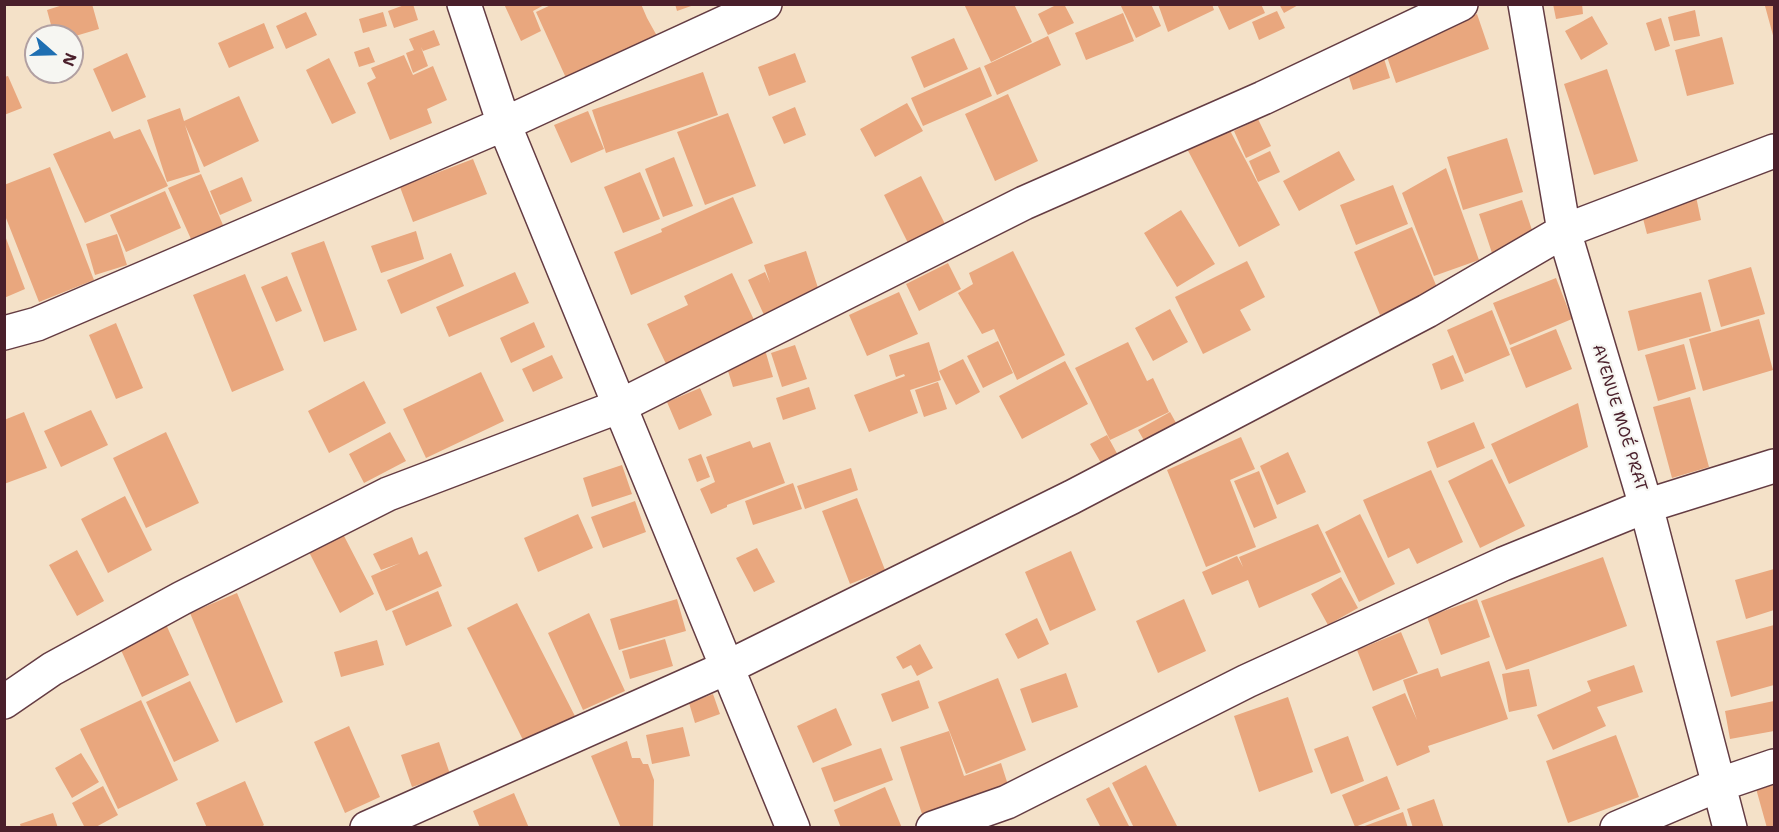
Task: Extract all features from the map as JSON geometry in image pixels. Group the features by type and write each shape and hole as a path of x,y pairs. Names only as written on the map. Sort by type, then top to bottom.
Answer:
{"street":[{"path":"464,4 504,124 793,828"},
{"path":"4,333 37,324 504,124 765,4"},
{"path":"4,702 52,669 172,603 388,494 620,406 1024,203 1263,98 1461,4"},
{"name":"AVENUE MOÉ PRAT","path":"1524,4 1564,231 1646,506 1730,828"},
{"path":"367,828 728,668 1083,492 1427,311 1564,231 1774,151"},
{"path":"933,828 1007,802 1247,681 1503,564 1646,506 1774,466"},
{"path":"1617,828 1718,785 1774,766"}],"building":[{"path":"66,4 92,4 99,29 84,33 84,24 51,24 47,10"},
{"path":"413,4 418,20 394,28 388,11"},
{"path":"504,4 546,4 533,11 541,31 521,41"},
{"path":"553,4 641,4 657,36 566,78 536,12"},
{"path":"675,4 694,4 694,5 677,11"},
{"path":"964,4 1014,4 1032,42 991,62"},
{"path":"1058,4 1064,4 1074,23 1048,35 1038,14"},
{"path":"1120,4 1151,4 1161,26 1136,38"},
{"path":"1158,4 1212,4 1214,10 1168,32"},
{"path":"1217,4 1261,4 1265,13 1229,30"},
{"path":"1279,4 1300,4 1284,13"},
{"path":"1553,4 1582,4 1583,14 1556,19"},
{"path":"1774,4 1774,39 1765,6"},
{"path":"1695,10 1700,36 1674,41 1668,17"},
{"path":"1277,11 1285,28 1259,40 1252,22"},
{"path":"306,12 317,35 286,49 276,26"},
{"path":"383,12 387,26 363,33 359,19"},
{"path":"1123,13 1134,41 1086,60 1075,33"},
{"path":"1477,14 1489,49 1396,83 1384,48"},
{"path":"1592,16 1608,44 1581,60 1565,31"},
{"path":"1661,18 1670,46 1655,51 1646,23"},
{"path":"264,23 274,48 229,68 218,43"},
{"path":"434,30 440,45 423,51 421,47 428,66 413,73 406,53 414,50 409,39"},
{"path":"1048,36 1061,65 997,95 984,66"},
{"path":"1722,37 1734,84 1687,96 1675,50"},
{"path":"954,38 968,69 924,88 911,57"},
{"path":"369,47 375,62 359,67 354,52"},
{"path":"1382,52 1390,78 1353,90 1345,64"},
{"path":"127,53 146,97 112,112 93,69"},
{"path":"795,53 806,82 769,96 758,67"},
{"path":"404,55 413,75 433,66 447,100 427,109 432,123 390,140 367,83 376,78 371,68"},
{"path":"329,58 356,113 332,124 306,70"},
{"path":"980,67 992,96 923,126 911,98"},
{"path":"1607,69 1638,161 1594,175 1564,84"},
{"path":"703,72 718,115 606,153 592,110"},
{"path":"8,76 22,108 4,115 4,77"},
{"path":"1008,94 1038,161 995,181 965,114"},
{"path":"239,96 259,141 204,167 185,125 200,172 167,182 147,120 180,108 184,121"},
{"path":"907,103 923,131 875,157 860,129"},
{"path":"795,107 806,135 784,144 772,117"},
{"path":"588,111 604,149 571,163 554,125"},
{"path":"728,113 756,186 705,205 677,132"},
{"path":"1258,119 1271,146 1246,158 1234,131"},
{"path":"1226,123 1280,225 1239,247 1185,145"},
{"path":"140,129 168,186 85,223 53,154 110,131 114,139"},
{"path":"1507,138 1523,192 1463,210 1447,157"},
{"path":"1270,151 1280,172 1258,182 1249,161"},
{"path":"1339,151 1355,180 1299,211 1283,181"},
{"path":"674,157 693,206 663,217 645,169"},
{"path":"473,159 487,194 413,222 400,187"},
{"path":"50,167 94,280 39,302 4,213 4,185"},
{"path":"1446,168 1479,260 1434,276 1402,193"},
{"path":"640,172 660,219 623,233 604,187"},
{"path":"201,174 223,225 191,239 168,188"},
{"path":"921,176 945,224 908,243 884,195"},
{"path":"242,177 252,201 220,215 210,191"},
{"path":"1393,185 1408,224 1356,245 1340,205"},
{"path":"165,191 181,228 126,252 110,215"},
{"path":"1695,192 1701,220 1647,234 1640,207"},
{"path":"733,197 753,243 631,295 614,252 662,232 661,229"},
{"path":"1522,200 1535,239 1492,253 1479,214"},
{"path":"1181,210 1215,264 1177,287 1144,233"},
{"path":"1412,227 1438,290 1380,315 1354,252"},
{"path":"416,231 424,259 381,273 371,246"},
{"path":"4,233 25,289 4,298"},
{"path":"117,234 127,265 95,275 86,244"},
{"path":"324,241 357,330 324,342 291,253"},
{"path":"806,251 820,294 764,315 748,280 765,272 770,283 764,265"},
{"path":"1013,251 1065,355 1017,380 994,329 982,334 958,293 973,284 969,273"},
{"path":"451,253 464,286 401,314 387,280"},
{"path":"1247,261 1265,297 1240,310 1251,330 1203,354 1175,297"},
{"path":"948,263 961,289 919,311 906,284"},
{"path":"1751,267 1765,314 1721,327 1708,280"},
{"path":"515,272 529,303 449,337 436,307"},
{"path":"732,273 755,322 667,366 647,324 688,305 684,296"},
{"path":"245,274 284,370 232,392 193,295"},
{"path":"287,276 302,311 276,322 261,287"},
{"path":"1556,278 1572,319 1510,345 1493,303"},
{"path":"899,292 918,334 867,356 849,315"},
{"path":"1701,292 1711,331 1638,351 1628,311"},
{"path":"1170,309 1188,342 1153,361 1135,328"},
{"path":"1492,310 1510,355 1465,374 1447,330"},
{"path":"1759,319 1773,370 1703,391 1689,339"},
{"path":"534,322 545,347 511,363 500,338"},
{"path":"116,323 143,388 116,399 89,335"},
{"path":"1556,329 1572,369 1526,388 1510,348"},
{"path":"998,341 1013,373 983,388 967,356"},
{"path":"929,342 941,380 910,390 918,413 869,432 854,395 905,376 904,374 896,377 889,355"},
{"path":"1128,342 1147,381 1153,378 1169,412 1110,440 1075,368"},
{"path":"763,343 773,377 733,387 723,355"},
{"path":"1684,344 1696,389 1658,401 1645,355"},
{"path":"795,345 807,379 782,387 771,353"},
{"path":"552,355 563,378 533,392 522,369"},
{"path":"1453,355 1464,381 1441,390 1432,364"},
{"path":"963,359 980,392 956,405 939,371"},
{"path":"1065,361 1088,404 1022,439 999,396"},
{"path":"481,372 504,421 426,458 403,409"},
{"path":"364,381 386,423 329,453 308,411"},
{"path":"938,382 947,409 924,417 915,390"},
{"path":"809,387 816,409 783,420 776,398"},
{"path":"700,388 712,415 679,430 667,402"},
{"path":"1690,397 1709,467 1672,478 1653,407"},
{"path":"1578,403 1588,447 1509,484 1491,444"},
{"path":"91,410 108,445 61,467 44,431"},
{"path":"24,412 47,468 4,484 4,420"},
{"path":"1170,412 1181,432 1149,449 1138,430"},
{"path":"1474,422 1485,448 1437,468 1427,442"},
{"path":"166,432 199,503 146,528 113,458"},
{"path":"390,432 406,461 364,483 349,454"},
{"path":"1107,435 1120,459 1104,468 1090,444"},
{"path":"1241,437 1255,469 1230,480 1256,547 1206,567 1167,470"},
{"path":"750,441 753,448 770,442 785,483 727,505 711,514 700,489 715,482 706,457"},
{"path":"1288,452 1306,492 1277,505 1260,466"},
{"path":"701,454 710,477 697,482 688,459"},
{"path":"1492,459 1525,526 1480,548 1448,481"},
{"path":"622,465 632,494 592,507 583,478"},
{"path":"851,468 858,490 805,509 797,486"},
{"path":"1431,470 1463,542 1417,564 1409,548 1388,558 1363,500"},
{"path":"1259,471 1277,518 1254,528 1234,481"},
{"path":"793,483 802,509 753,525 745,501"},
{"path":"125,496 152,550 108,573 81,519"},
{"path":"857,498 885,570 850,584 822,511"},
{"path":"635,501 646,532 603,548 591,517"},
{"path":"578,514 593,548 538,572 524,538"},
{"path":"1360,514 1395,584 1359,602 1325,532"},
{"path":"1318,524 1341,572 1259,608 1248,580 1212,595 1202,572 1237,556 1243,567 1239,557"},
{"path":"343,534 374,594 340,613 309,552"},
{"path":"412,537 419,555 427,551 442,586 386,611 371,576 400,563 381,570 373,554"},
{"path":"757,548 775,582 754,592 736,558"},
{"path":"77,550 104,601 77,616 49,565"},
{"path":"1071,551 1096,610 1050,631 1025,572"},
{"path":"1603,557 1627,626 1506,670 1481,601"},
{"path":"1774,569 1774,610 1746,619 1735,580"},
{"path":"1341,577 1358,608 1328,625 1311,594"},
{"path":"438,591 452,626 406,646 392,611"},
{"path":"237,593 283,702 236,723 190,613"},
{"path":"677,599 686,631 619,650 610,619"},
{"path":"1184,599 1206,651 1158,673 1136,621"},
{"path":"1477,599 1490,637 1441,655 1427,617"},
{"path":"517,603 578,722 527,748 467,628"},
{"path":"589,613 625,691 583,710 548,633"},
{"path":"1037,618 1049,644 1018,659 1005,634"},
{"path":"164,620 189,675 142,697 117,641"},
{"path":"1774,625 1774,685 1731,697 1716,641"},
{"path":"1401,632 1418,673 1373,691 1357,650"},
{"path":"665,639 673,666 630,679 622,651"},
{"path":"377,640 384,665 341,677 334,652"},
{"path":"920,644 933,668 917,676 911,665 903,669 896,657"},
{"path":"1489,661 1508,719 1428,746 1430,752 1397,766 1372,707 1405,693 1417,720 1403,680 1438,668 1441,677"},
{"path":"1634,665 1643,692 1597,707 1606,726 1553,750 1537,715 1591,691 1587,681"},
{"path":"1529,669 1537,706 1509,712 1502,674"},
{"path":"1066,673 1078,707 1032,723 1020,689"},
{"path":"998,678 1026,750 966,774 938,702"},
{"path":"919,680 929,708 892,722 881,694"},
{"path":"190,681 219,741 174,762 146,702"},
{"path":"713,694 720,714 695,723 689,703"},
{"path":"1288,697 1313,772 1259,792 1234,716"},
{"path":"141,700 178,780 118,809 80,729"},
{"path":"1774,701 1774,731 1730,739 1725,711"},
{"path":"836,708 852,745 813,763 797,726"},
{"path":"349,726 380,797 345,813 314,742"},
{"path":"683,727 690,756 652,764 646,735"},
{"path":"949,731 964,776 1001,763 1008,785 922,814 900,747"},
{"path":"1616,735 1639,797 1568,823 1546,761"},
{"path":"1348,736 1364,781 1331,794 1314,749"},
{"path":"627,741 632,758 640,758 643,764 648,764 654,780 653,828 621,828 591,756"},
{"path":"439,742 450,774 412,787 401,755"},
{"path":"881,748 893,780 834,802 821,768"},
{"path":"81,753 99,782 72,798 55,768"},
{"path":"1146,765 1178,828 1134,828 1112,783"},
{"path":"1387,776 1400,809 1355,827 1342,795"},
{"path":"1774,779 1774,828 1767,828 1755,785"},
{"path":"245,781 264,825 260,828 207,828 196,803"},
{"path":"103,786 118,815 94,828 85,828 72,803"},
{"path":"885,787 902,828 841,828 834,810"},
{"path":"1109,787 1130,828 1101,828 1086,799"},
{"path":"514,793 529,828 480,828 473,811"},
{"path":"1434,799 1444,828 1413,828 1407,809"},
{"path":"1403,812 1408,828 1362,828 1362,827"},
{"path":"53,813 58,828 21,828 20,824"}]}
